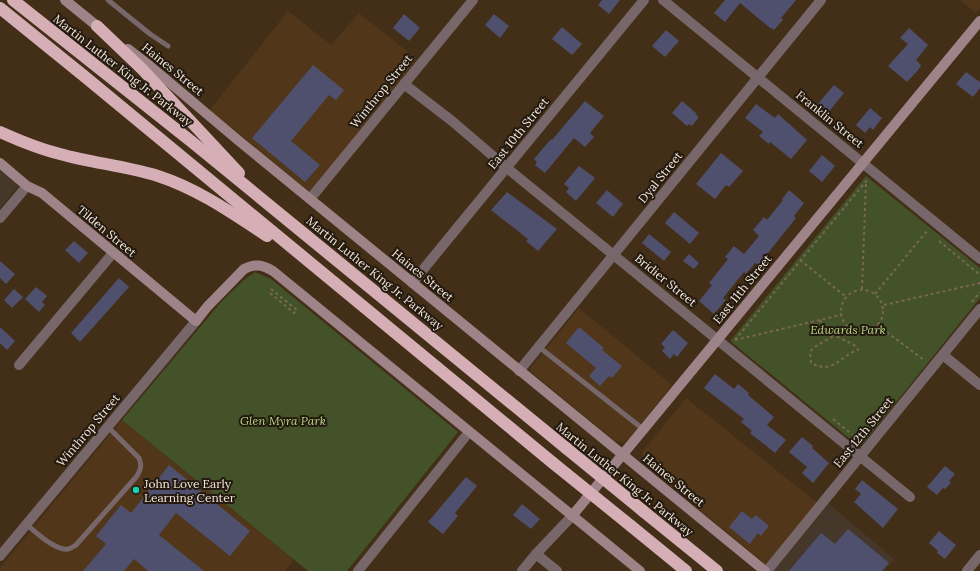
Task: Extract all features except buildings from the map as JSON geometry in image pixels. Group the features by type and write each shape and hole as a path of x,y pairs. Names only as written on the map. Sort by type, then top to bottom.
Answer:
{"highway":[{"name":"Martin Luther King Jr. Parkway","path":"13,0 268,204 717,571"},
{"path":"0,8 686,571"},
{"path":"97,26 142,69 268,204"},
{"path":"0,132 40,149 158,176 179,185 218,204 319,270"}],"street":[{"name":"Haines Street","path":"65,0 150,66 412,283 766,571"},
{"name":"Winthrop Street","path":"310,199 473,0"},
{"name":"East 10th Street","path":"412,283 644,0"},
{"name":"Franklin Street","path":"663,0 980,259"},
{"name":"Dyal Street","path":"519,370 821,0"},
{"name":"East 11th Street","path":"522,571 572,516 980,21"},
{"name":"Bridier Street","path":"404,84 452,121 506,168 614,254 910,497"},
{"name":"Tilden Street","path":"0,163 27,186 42,193 196,321"},
{"path":"0,218 27,186"},
{"path":"19,365 113,253"},
{"path":"196,321 207,307 244,269 250,266 266,266 640,571"},
{"name":"East 12th Street","path":"766,571 980,309"},
{"name":"Winthrop Street","path":"0,556 196,321"},
{"path":"943,355 980,385"},
{"path":"358,571 469,432"},
{"path":"536,554 557,571"},
{"path":"967,571 980,555"}],"lane":[{"path":"108,0 150,34 168,46"},
{"path":"539,346 643,429"},
{"path":"27,525 54,546 69,550 76,545 137,476 141,469 139,458 108,427"}],"path":[{"path":"866,180 872,185"},
{"path":"735,340 866,180"},
{"path":"862,289 866,180"},
{"path":"875,294 928,231"},
{"path":"939,241 980,275"},
{"path":"800,260 846,296"},
{"path":"883,305 980,283"},
{"path":"270,293 294,313 297,310 271,289"},
{"path":"862,289 870,290 875,294 881,300 884,314 877,325 862,333 855,332 848,328 841,315 841,304 846,296 855,290 862,289"},
{"path":"971,303 980,292"},
{"path":"735,340 841,315"},
{"path":"820,320 828,332 835,335 857,347 858,350 845,356 840,362 832,366 819,367 811,363 810,352 813,348 835,335"},
{"path":"877,325 924,360 929,354"},
{"path":"735,340 741,345"},
{"path":"828,415 859,440 864,434"}],"shaded area":[{"path":"960,0 980,0 980,8 976,13"},
{"path":"288,11 331,45 359,13 417,59 310,192 210,110"},
{"path":"0,169 19,185 0,208"},
{"path":"579,308 672,385 632,435 623,442 615,441 529,370"},
{"path":"686,398 825,509 774,571 646,465 642,452"},
{"name":"John Love Early Learning Center","path":"122,420 294,560 285,571 0,571 0,568"},
{"path":"829,504 894,559 884,571 774,571"}],"green space":[{"name":"Edwards Park","path":"866,176 980,268 980,298 860,447 730,341"},
{"name":"Glen Myra Park","path":"255,272 271,279 458,432 347,571 308,571 122,420 222,301 244,280"}],"place":[{"name":"John Love Early Learning Center","path":"136,490"}]}
